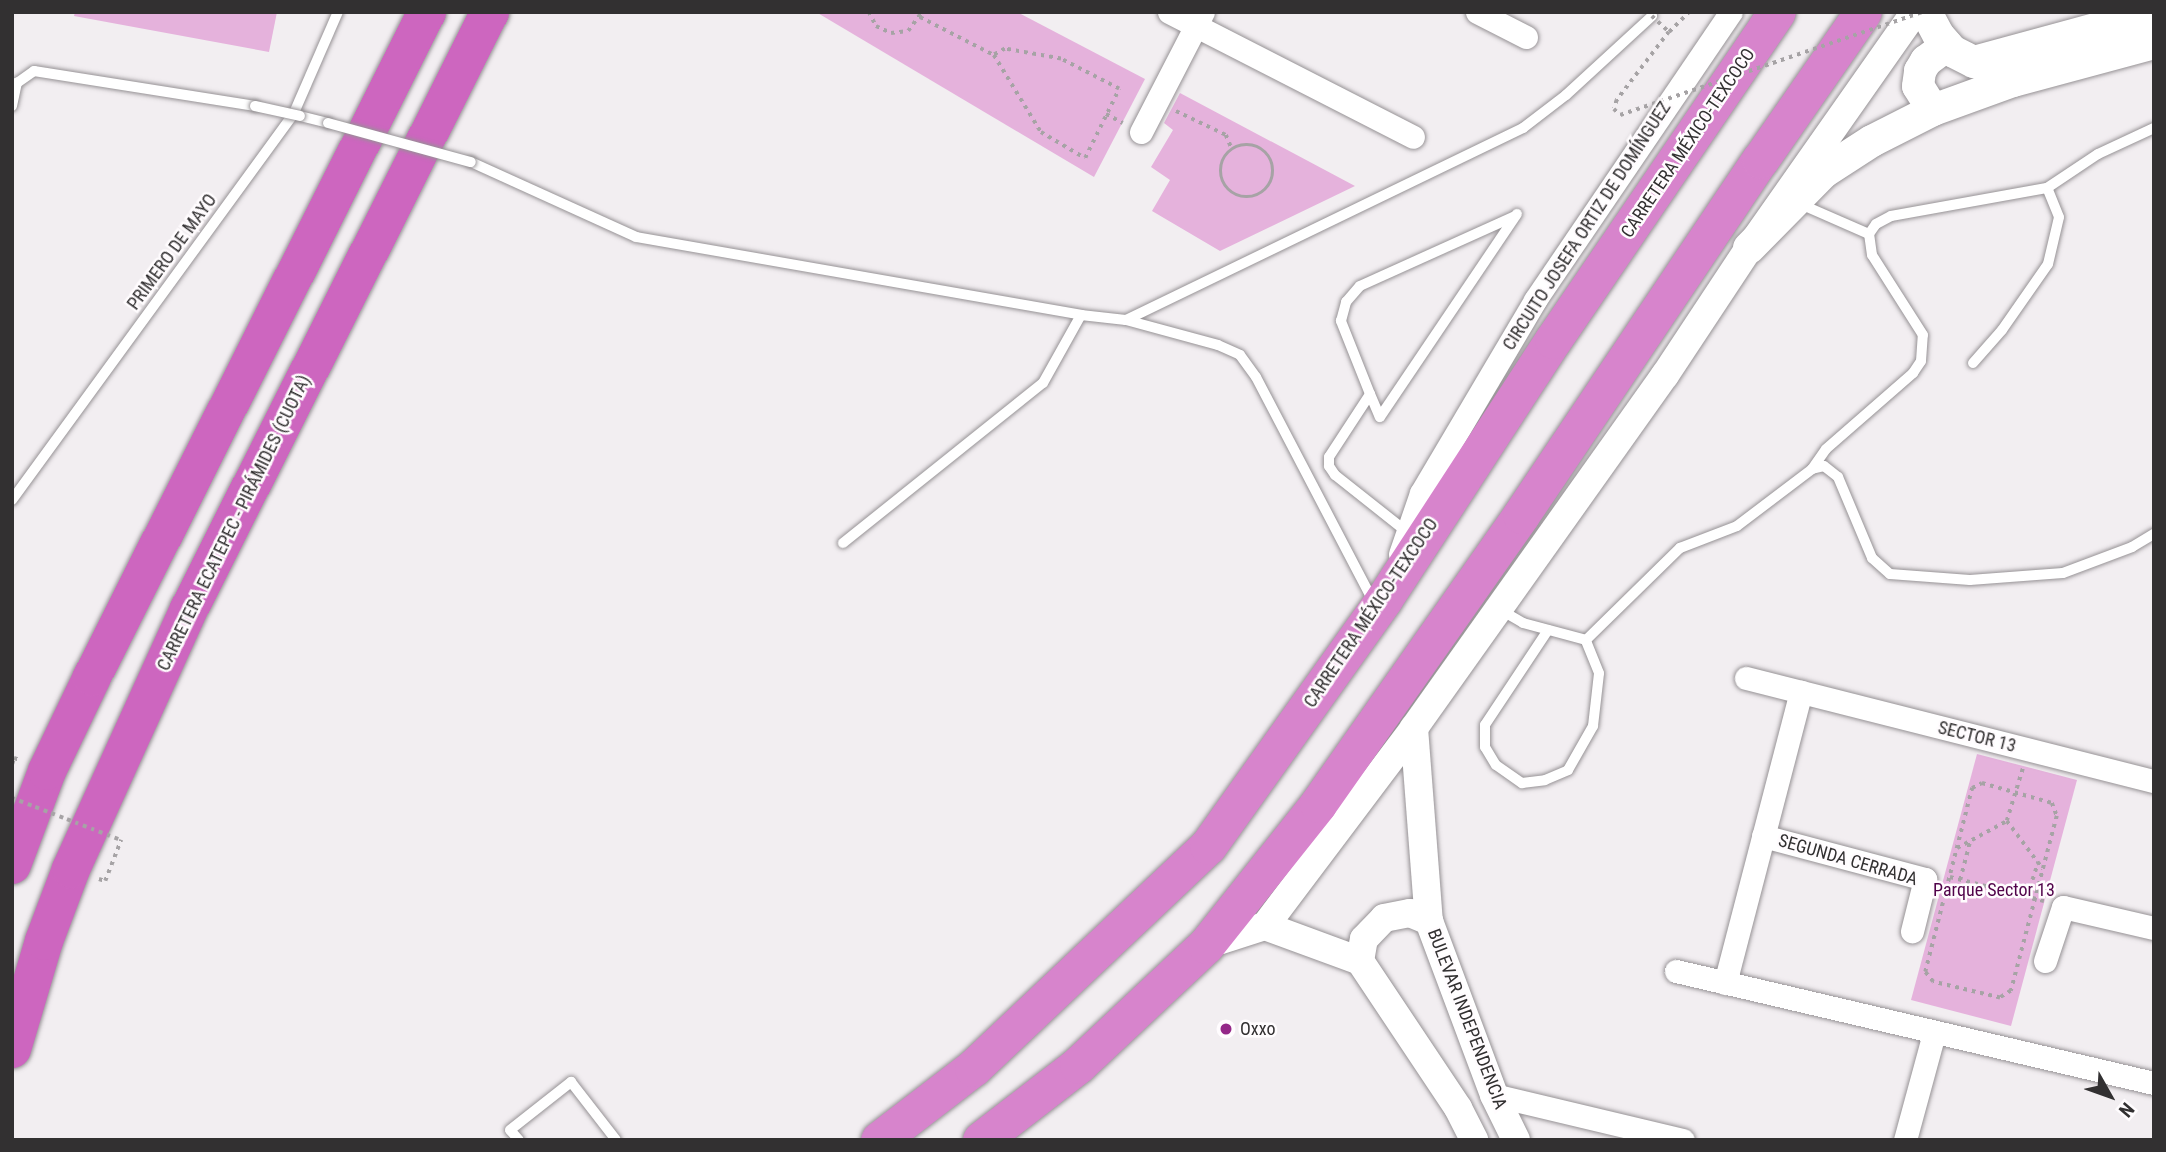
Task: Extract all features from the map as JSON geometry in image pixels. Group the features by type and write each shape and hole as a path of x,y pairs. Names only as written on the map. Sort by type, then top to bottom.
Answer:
{"highway":[{"path":"12,864 47,771 92,677 427,12"},
{"name":"CARRETERA ECATEPEC - PIRÁMIDES (CUOTA)","path":"12,1049 44,941 71,869 189,609 490,12"},
{"name":"CARRETERA MÉXICO-TEXCOCO","path":"879,1140 973,1068 1208,846 1380,604 1415,536 1553,340 1777,12"},
{"path":"981,1140 1078,1065 1206,945 1326,793 1521,514 1863,12"}],"main road":[{"path":"1924,12 1947,45 1974,62 2154,13"},
{"path":"1749,248 1834,166 1872,141 1933,110 2013,81 2154,43"},
{"path":"1933,110 1918,86 1920,71 1926,61 1947,45"}],"street":[{"path":"1169,12 1199,19 1413,137"},
{"path":"1477,12 1526,37"},
{"name":"CIRCUITO JOSEFA ORTIZ DE DOMÍNGUEZ","path":"1415,536 1421,493 1535,300 1731,12"},
{"path":"1206,945 1265,926 1499,609 1665,375 1749,248 1915,12"},
{"path":"1141,132 1199,19"},
{"name":"SECTOR 13","path":"1746,678 2154,781"},
{"path":"1725,983 1801,692"},
{"name":"BULEVAR INDEPENDENCIA","path":"1413,728 1429,922 1494,1095 1516,1140"},
{"name":"SEGUNDA CERRADA","path":"1763,836 1926,879 1912,931"},
{"path":"2045,961 2063,907 2154,928"},
{"path":"1360,961 1364,939 1384,918 1410,913 1429,922"},
{"path":"1265,926 1360,961 1458,1108 1474,1140"},
{"path":"1676,971 2154,1083"},
{"path":"1905,1140 1934,1033"},
{"path":"1494,1095 1683,1140"}],"lane":[{"name":"PRIMERO DE MAYO","path":"12,500 295,113 338,12"},
{"path":"1126,320 1523,128 1566,95 1652,16"},
{"path":"12,106 17,83 34,71 255,106 471,162 636,237 1080,315 1126,320 1219,345 1240,355 1256,377 1380,604"},
{"path":"1586,640 1680,548 1737,526 1812,469 1826,449 1913,373 1922,361 1923,335 1872,256 1869,234 1876,224 1891,216 2047,188 2098,154 2154,128"},
{"path":"1973,363 2002,330 2048,264 2059,217 2047,188"},
{"path":"1795,201 1869,234"},
{"path":"1517,214 1380,417 1370,394 1341,321 1346,302 1360,286 1517,214"},
{"path":"843,543 1043,383 1080,315"},
{"path":"1370,394 1329,457 1329,466 1335,475 1415,536"},
{"path":"1812,469 1824,466 1838,477 1872,558 1890,574 1970,580 2063,573 2132,547 2154,534"},
{"path":"1499,609 1523,623 1586,640"},
{"path":"1548,630 1485,725 1485,747 1496,765 1522,783 1545,780 1569,770 1593,726 1599,673 1586,640"},
{"path":"519,1140 510,1130 570,1082 616,1140"}],"path":[{"path":"869,12 876,26 891,33 908,31 921,15 994,55 1041,132 1085,158 1119,89 1061,59 1005,50 994,55"},
{"path":"1689,12 1669,32 1617,100 1614,107 1617,114 1623,116 1924,12"},
{"path":"1652,16 1669,32"},
{"path":"1156,101 1226,135 1233,149"},
{"path":"1249,145 1258,147 1270,159 1272,176 1263,191 1256,195 1239,196 1225,186 1220,170 1222,162 1233,149 1249,145"},
{"path":"1957,848 2007,821 2028,750"},
{"path":"12,764 14,758"},
{"path":"1977,784 2016,793 2052,803 2057,816 2011,991 2006,997 2000,998 1933,982 1925,972 1972,788 1977,784"},
{"path":"12,798 121,840 105,881"},
{"path":"2007,821 2043,869"},
{"path":"1959,880 1970,841"},
{"path":"2027,897 2039,862"},
{"path":"1926,879 1935,874 2063,907"}],"green space":[{"path":"75,12 277,12 269,52 74,16"},
{"path":"816,12 1017,12 1145,79 1094,177"},
{"path":"1180,93 1355,186 1220,251 1152,211 1170,180 1151,167 1173,130 1164,123"},
{"name":"Parque Sector 13","path":"1977,754 2077,780 2011,1026 1911,1000"}],"place":[{"name":"Oxxo","path":"1226,1029"}]}
